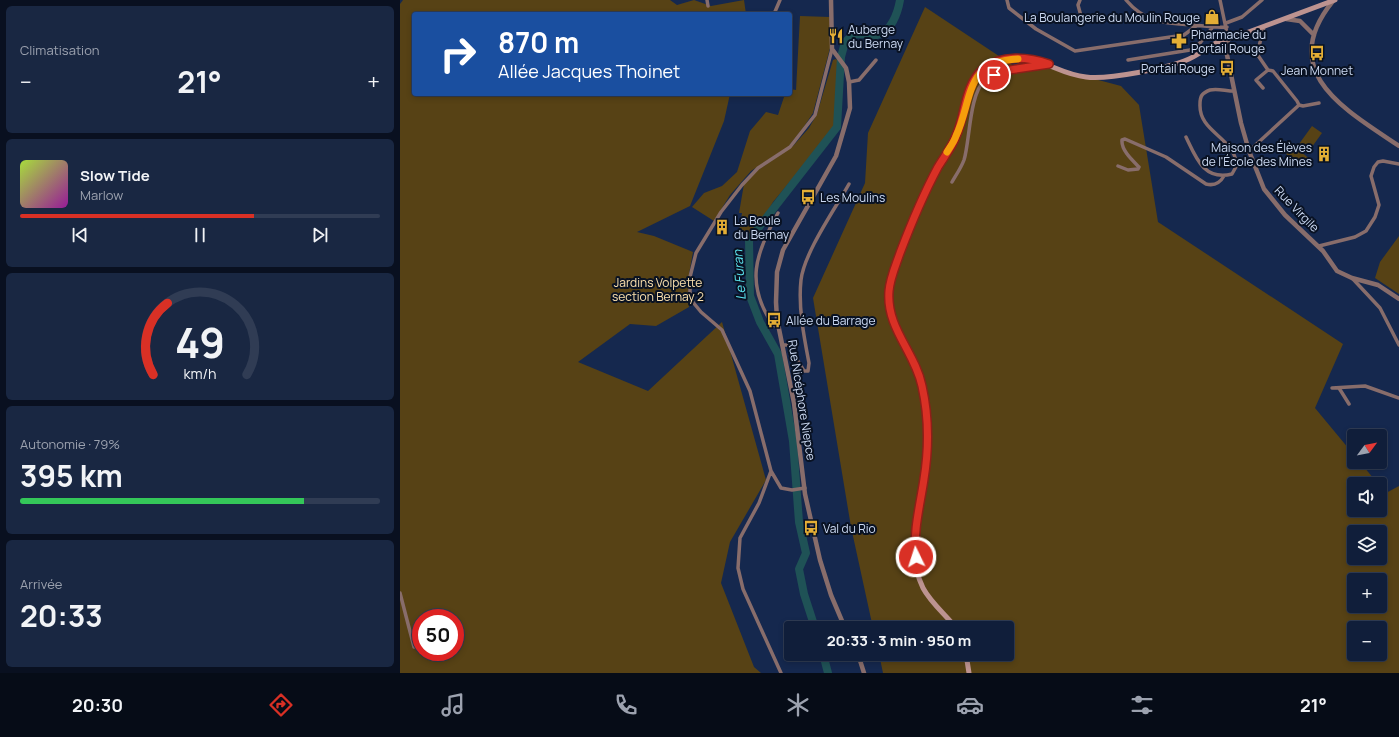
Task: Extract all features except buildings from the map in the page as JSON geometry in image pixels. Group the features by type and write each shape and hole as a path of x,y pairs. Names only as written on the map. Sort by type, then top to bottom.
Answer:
{"main road":[{"path":"950,621 932,601 923,587 918,572 914,542 916,516 927,455 926,412 922,385 918,373 892,321 888,306 889,289 914,216 956,136 971,86 976,77 983,69 1000,61 1030,58 1085,77 1100,78 1176,64 1195,55 1219,40 1264,27 1334,1"},
{"path":"967,661 969,673"}],"street":[{"path":"707,0 708,6"},
{"path":"775,12 780,0"},
{"path":"803,489 792,490 781,488 770,471 750,391 722,330 701,312 692,301 690,293 690,278 696,253 721,212 742,185 758,168 790,147 815,115 832,49 831,0"},
{"path":"1007,0 1009,8 1036,29 1075,51 1184,35 1196,26"},
{"path":"1080,0 1078,5 1081,16"},
{"path":"1126,0 1134,10 1147,18 1162,23 1212,28 1226,25 1242,17 1262,0"},
{"path":"1220,0 1228,38"},
{"path":"1334,1 1322,16 1314,35 1312,60 1317,75 1322,86 1343,106 1399,146"},
{"path":"1286,19 1300,21 1314,35"},
{"path":"1264,27 1257,54 1268,70 1274,71 1297,100 1299,105"},
{"path":"1128,60 1190,50 1200,43 1212,28"},
{"name":"Rue Virgile","path":"1228,38 1227,55 1234,91 1249,151 1259,178 1272,200 1319,246 1337,271 1352,278 1378,285 1399,299"},
{"name":"Rue Nicéphore Niepce","path":"832,49 843,62 850,82 850,108 836,156 789,238 779,262 776,284 776,302 800,443 803,489 820,560 833,601 842,621"},
{"path":"850,82 859,80 876,60"},
{"path":"952,182 964,160 972,114 979,88 985,80 1003,71 1049,64"},
{"path":"1263,88 1256,80 1268,70"},
{"path":"1118,166 1128,170 1138,169 1139,167 1122,144 1122,140 1125,140 1166,157 1206,184 1216,184 1224,176 1232,174 1237,165 1232,149 1216,136 1205,122 1200,111 1200,98 1202,94 1214,89 1234,91"},
{"path":"1249,151 1299,105 1303,106 1319,103"},
{"path":"1186,138 1202,167 1208,171 1224,176"},
{"path":"1319,246 1355,236 1366,231 1375,217 1379,205 1371,176 1374,167 1378,162 1383,161 1399,164"},
{"path":"783,345 788,345 799,360 801,368 804,371 808,371 809,363 801,310 801,280 814,247 849,184"},
{"path":"778,213 759,252 755,275 759,299 766,314 773,325 779,326"},
{"path":"1352,278 1380,308 1399,345"},
{"path":"1332,388 1365,386 1399,398"},
{"path":"1339,388 1349,404"},
{"path":"770,471 758,503 740,538 738,568 743,589 781,673"},
{"path":"400,593 412,639"},
{"path":"861,661 864,673"}],"green space":[{"name":"Jardins Volpette section Bernay 2","path":"403,0 670,0 677,5 694,0 711,6 744,0 746,12 412,12 412,96 730,96 724,121 690,206 637,232 654,236 693,252 688,280 689,307 656,326 630,324 578,362 648,391 722,322 766,480 730,542 721,583 754,667 761,673 400,673 400,4"},
{"path":"925,7 1014,66 1057,69 1121,86 1139,105 1158,222 1343,344 1315,408 1347,447 1347,469 1366,469 1372,477 1347,477 1347,517 1387,517 1387,492 1399,486 1399,673 883,673 880,661 1014,661 1014,621 871,621 851,527 813,298 865,183 868,133"},
{"path":"800,16 830,17 830,48 813,113 803,128 788,147 751,171 730,195 714,221 692,207 704,193 722,186 737,172 750,131 766,112 778,115 784,96 792,96 792,89 796,90"},
{"path":"836,59 838,61 834,129 773,202 764,218 750,234 739,231 742,213 739,213 744,184 755,172 793,146 809,128 817,114 833,60"},
{"path":"1312,126 1322,133 1309,151 1299,144"},
{"path":"1292,145 1310,159 1304,167 1286,154"},
{"path":"1399,236 1399,294 1375,278 1380,262"}],"waterway":[{"name":"Le Furan","path":"813,621 804,594 799,569 806,553 799,522 793,441 778,354 760,322 750,296 749,240 837,127 841,57 845,42 854,34 877,35 886,30 896,16 900,0"},
{"name":"Le Furan","path":"825,661 828,673"}],"slow traffic":[{"path":"947,152 956,136 971,86 976,77 983,69 991,64 1000,61 1018,59"}],"place":[{"name":"La Boulangerie du Moulin Rouge","path":"1212,17"},
{"name":"Auberge du Bernay","path":"836,36"},
{"name":"Pharmacie du Portail Rouge","path":"1179,41"},
{"name":"Jean Monnet","path":"1317,53"},
{"name":"Portail Rouge","path":"1227,68"},
{"name":"Maison des Élèves de l'École des Mines","path":"1324,154"},
{"name":"Les Moulins","path":"808,197"},
{"name":"La Boule du Bernay","path":"722,227"},
{"name":"Allée du Barrage","path":"774,320"},
{"name":"Val du Rio","path":"811,528"}],"route":[{"path":"916,557 914,542 916,516 924,481 927,455 928,432 926,412 922,385 918,373 892,321 888,306 889,289 893,273 914,216 956,136 971,86 976,77 983,69 1000,61 1030,58 1049,64 1022,67 1003,71 994,75"}]}
